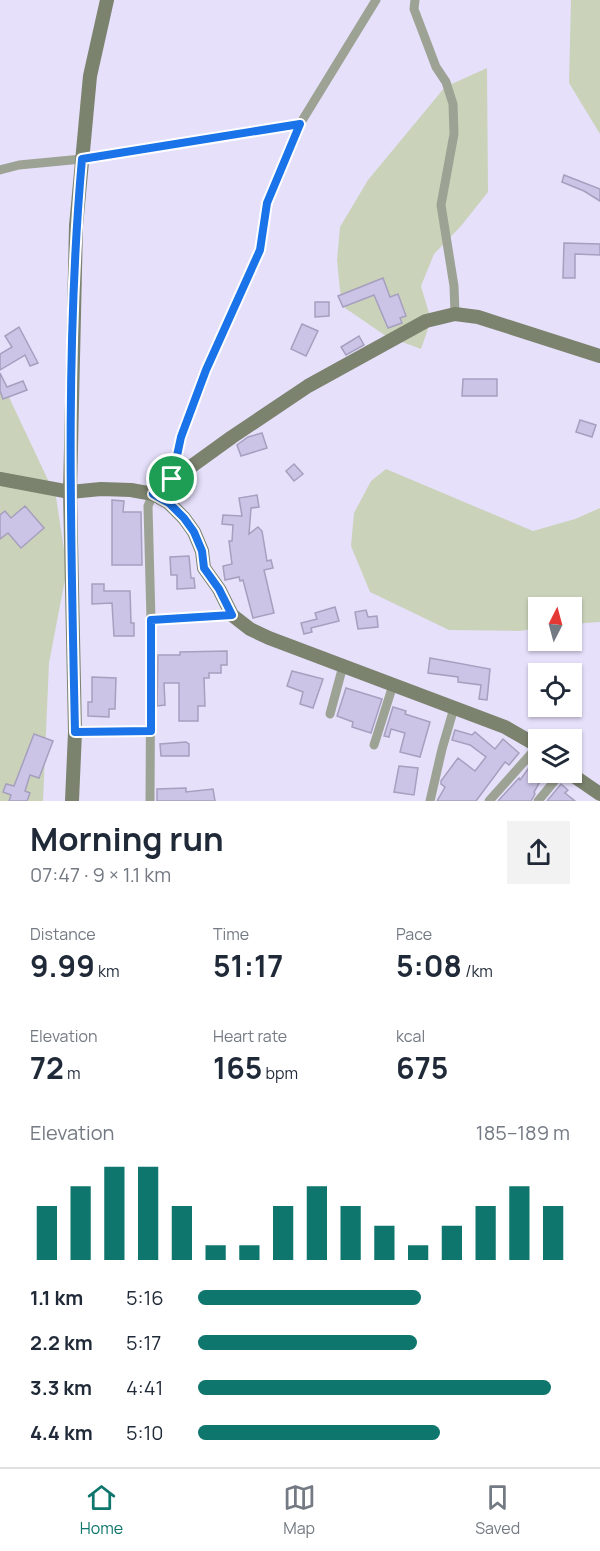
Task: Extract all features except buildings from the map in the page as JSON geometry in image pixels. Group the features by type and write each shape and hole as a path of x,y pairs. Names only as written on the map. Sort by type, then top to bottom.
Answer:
{"street":[{"path":"72,801 75,732 70,492 76,226 90,76 107,0"},
{"path":"172,479 181,437 206,370 260,250 267,203 300,124 376,0"},
{"path":"415,0 414,9 436,67 446,82 453,104 453,134 441,205 454,286 455,314"},
{"path":"0,170 19,165 82,159 300,124"},
{"path":"150,801 151,620 148,506 153,494 308,386 418,324 440,316 455,314 478,316 600,356"},
{"path":"0,479 70,492 121,489 153,494 169,503 184,518 194,532 202,551 204,568 219,589 232,615 250,629 505,727 528,740"},
{"path":"151,620 232,615"},
{"path":"330,714 344,666"},
{"path":"374,745 393,685"},
{"path":"430,801 454,708"},
{"path":"75,732 151,731"},
{"path":"489,801 528,757"},
{"path":"582,782 600,794"},
{"path":"538,801 552,783"}],"green space":[{"path":"571,0 600,0 600,134 569,83"},
{"path":"487,68 488,192 461,226 434,254 421,286 431,320 421,349 386,336 345,308 340,291 337,260 340,227 368,180 445,87"},
{"path":"0,378 56,497 67,569 49,663 43,801 0,801"},
{"path":"386,469 533,531 575,519 600,508 600,622 582,623 582,597 528,597 528,630 449,630 370,592 351,546 354,513 371,481"}],"route":[{"path":"300,124 267,203 260,250 206,370 181,437 172,479 153,494 169,503 194,532 202,551 204,568 219,589 232,615 151,620 151,731 75,732 70,492 76,226 82,159 300,124"}]}
